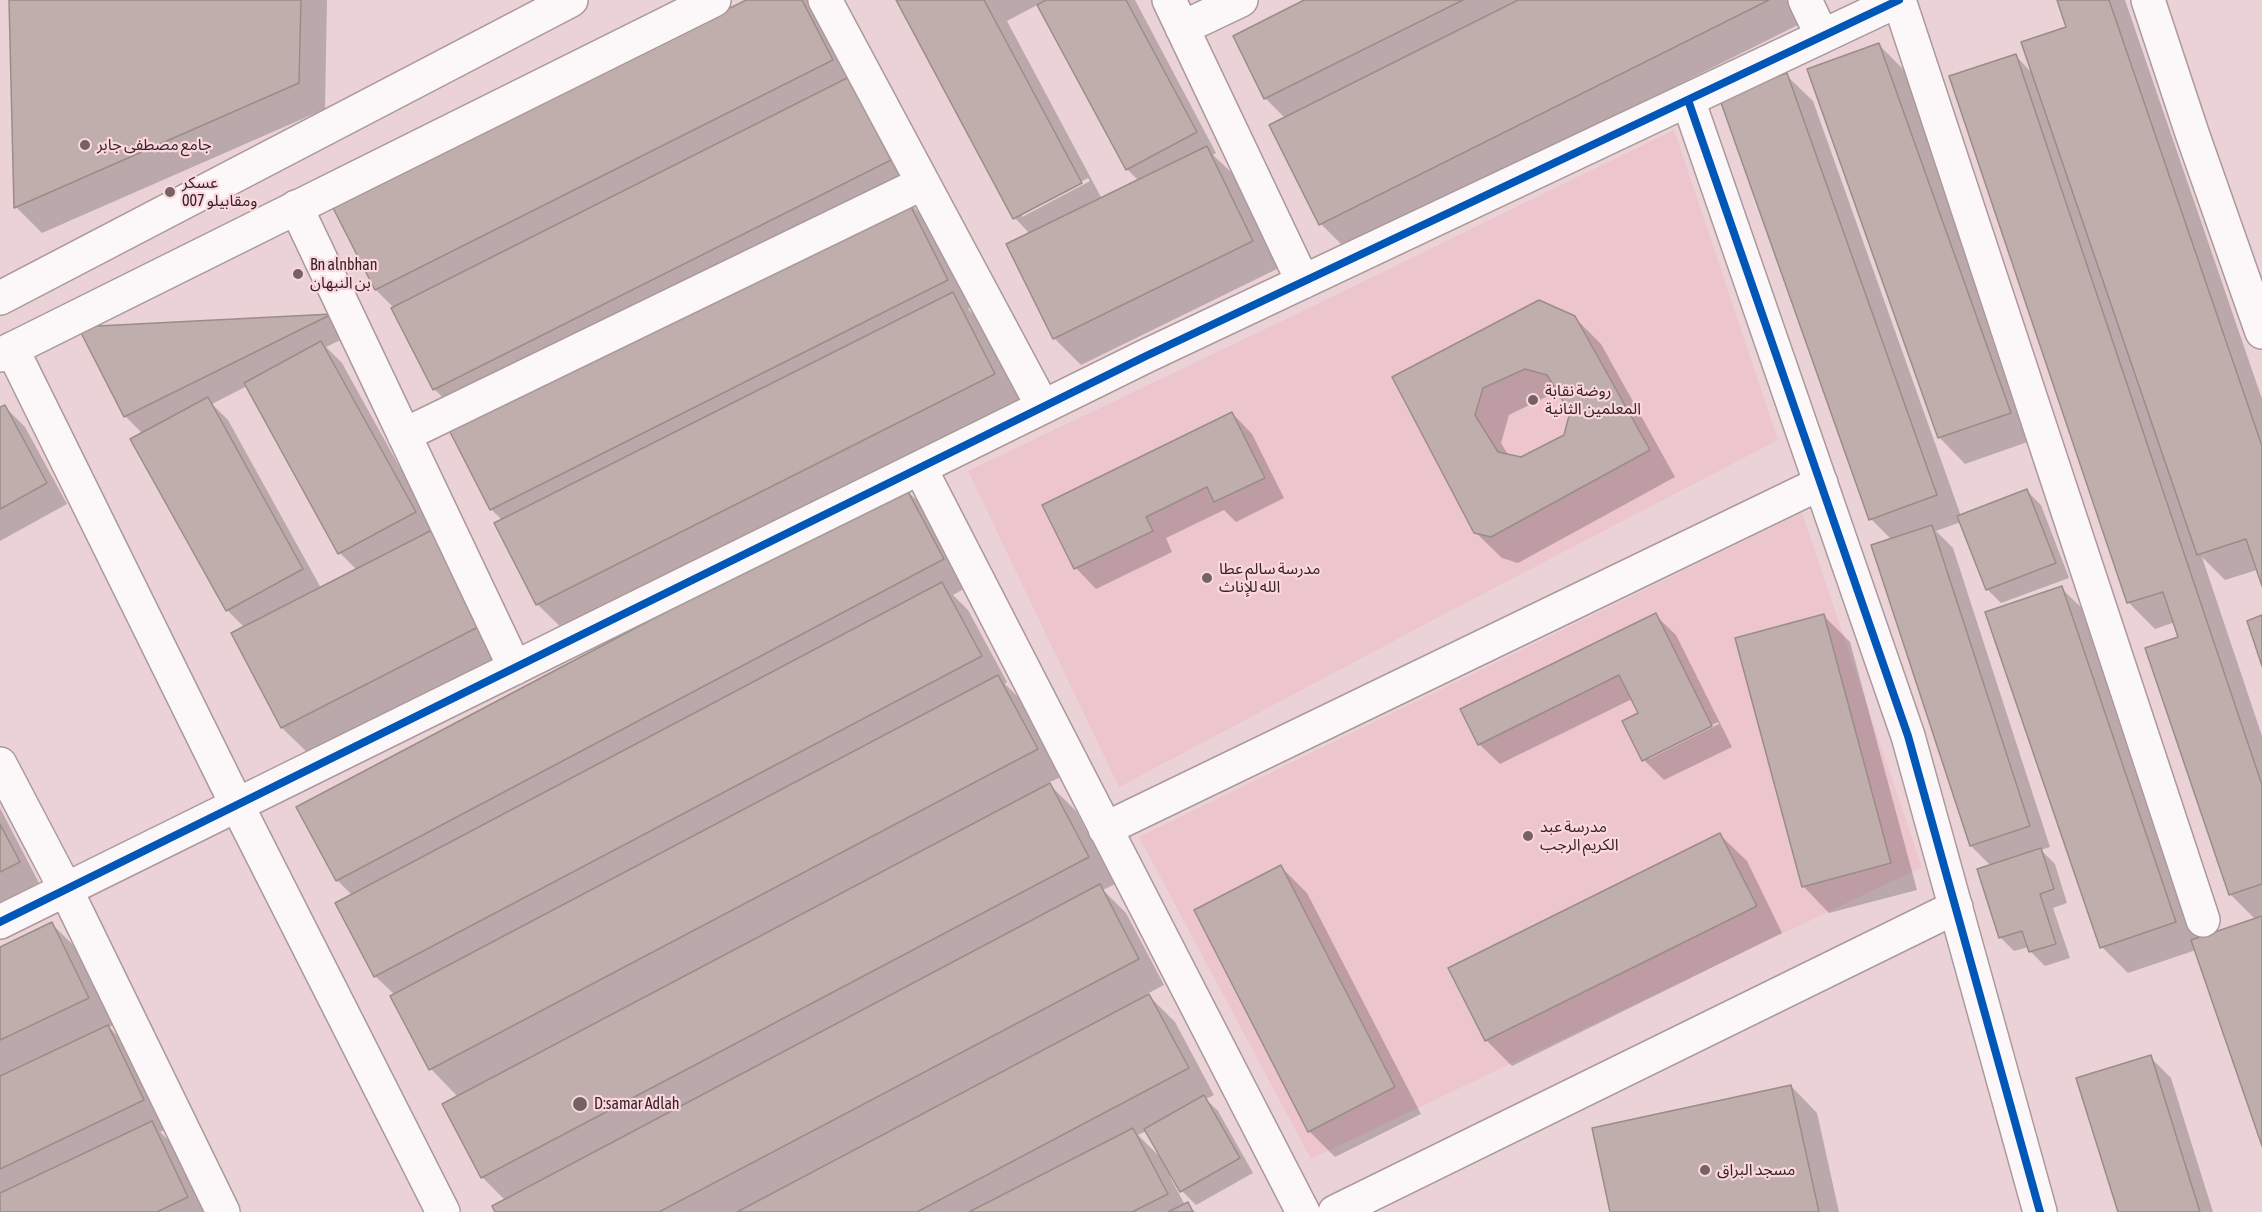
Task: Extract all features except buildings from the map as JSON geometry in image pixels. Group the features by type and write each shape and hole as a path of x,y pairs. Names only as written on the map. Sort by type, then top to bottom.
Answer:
{"street":[{"path":"0,298 571,0"},
{"path":"443,1212 6,352 714,0"},
{"path":"825,0 1043,407"},
{"path":"1241,0 1175,14 1303,282"},
{"path":"1804,0 1822,36"},
{"path":"0,922 1043,407 1899,0 2203,920"},
{"path":"2148,0 2262,332"},
{"path":"1688,100 1908,736 2040,1212"},
{"path":"404,435 923,183"},
{"path":"296,207 515,668"},
{"path":"920,468 1303,1212"},
{"path":"1105,829 1821,483"},
{"path":"0,764 66,890 223,1212"},
{"path":"1335,1212 1956,907"}],"shaded area":[{"path":"1674,130 1778,440 1119,787 968,471"},
{"path":"1802,513 1922,867 1311,1159 1139,837"}],"cycle path":[{"path":"0,922 1146,356 1899,0"},
{"path":"1688,100 1908,736 2040,1212"}],"place":[{"name":"جامع مصطفى جابر","path":"85,145"},
{"name":"عسكر ومقابيلو 007","path":"170,192"},
{"name":"Bn alnbhan بن النبهان","path":"298,274"},
{"name":"روضة نقابة المعلمين الثانية","path":"1533,400"},
{"name":"مدرسة سالم عطا الله للإناث","path":"1207,578"},
{"name":"مدرسة عبد الكريم الرجب","path":"1528,836"},
{"name":"D:samar Adlah","path":"580,1104"},
{"name":"مسجد البراق","path":"1705,1170"}]}
